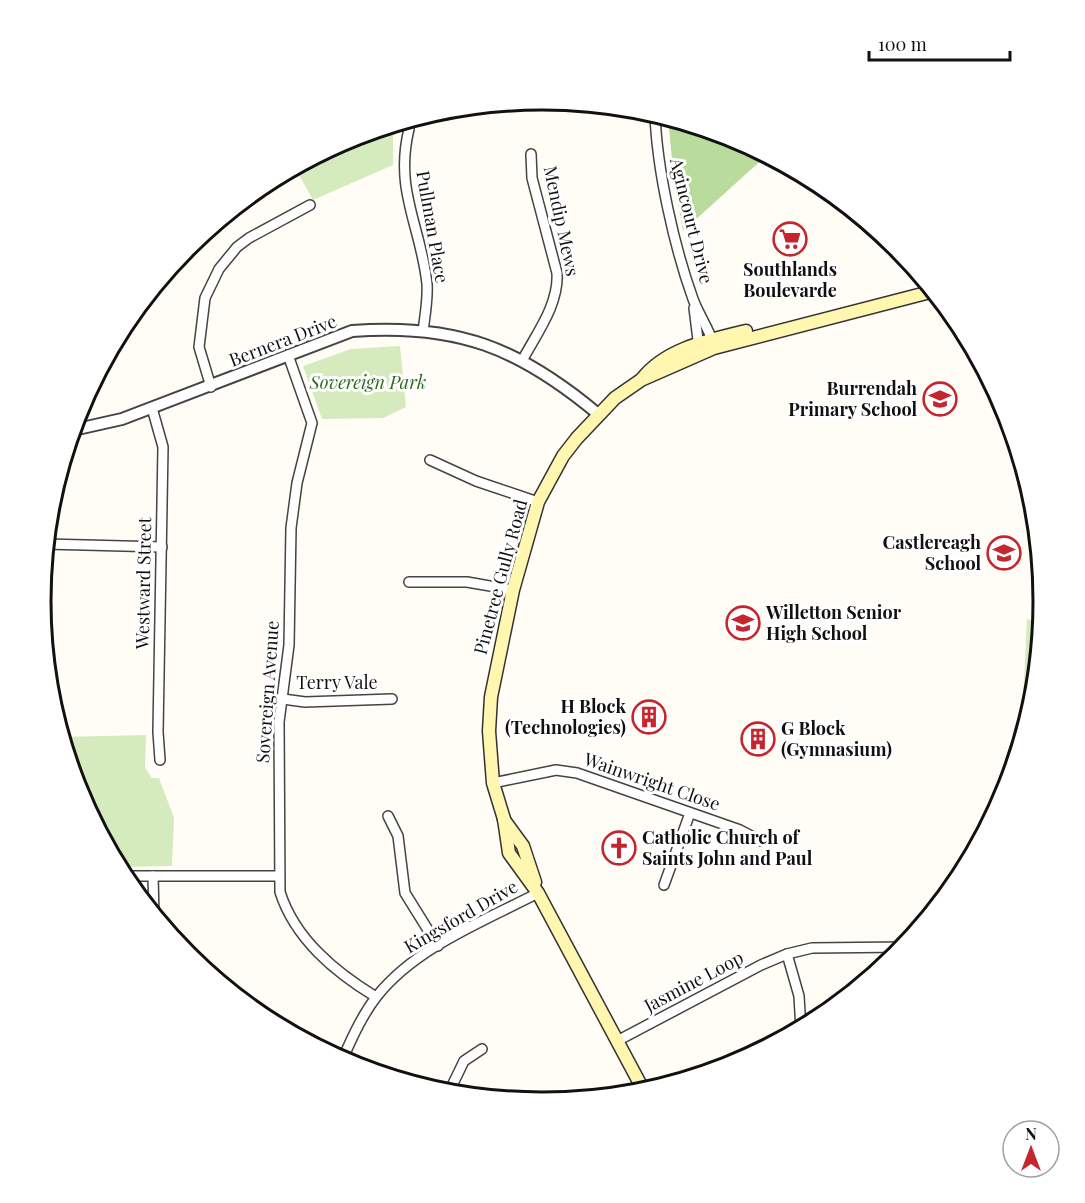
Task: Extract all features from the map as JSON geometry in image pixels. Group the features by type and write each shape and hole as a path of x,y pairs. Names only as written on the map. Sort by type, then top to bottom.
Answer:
{"main road":[{"name":"Pinetree Gully Road","path":"640,1084 538,893 509,854 504,819 493,783 489,751 491,697 513,590 538,502 563,456 598,414 615,398 641,380 699,348 920,287"},
{"name":"Pinetree Gully Road","path":"713,344 925,293"}],"street":[{"name":"Agincourt Drive","path":"655,123 657,152 678,248 693,299 713,344"},
{"name":"Pullman Place","path":"410,129 405,146 404,178 427,283 423,331"},
{"name":"Mendip Mews","path":"523,359 554,301 558,287 557,273 532,178 531,154"},
{"path":"211,387 199,347 205,298 219,269 229,256 249,238 310,205"},
{"name":"Agincourt Drive","path":"693,299 699,348"},
{"name":"Bernera Drive","path":"83,428 122,419 153,408 352,331 390,328 423,331 494,346 523,359 563,385 598,414"},
{"name":"Sovereign Avenue","path":"288,355 312,423 293,503 289,645 279,722 279,876 287,912 301,935 319,953 376,997"},
{"name":"Westward Street","path":"153,408 163,447 160,760"},
{"path":"430,460 476,482 538,502"},
{"path":"54,544 162,547"},
{"path":"409,582 467,582 513,590"},
{"name":"Terry Vale","path":"283,699 305,702 392,699"},
{"name":"Wainwright Close","path":"493,783 556,770 577,773 740,830 761,841"},
{"path":"664,885 690,813"},
{"path":"388,816 398,836 405,893 438,946"},
{"path":"135,876 279,876"},
{"path":"153,876 154,902"},
{"name":"Kingsford Drive","path":"346,1052 376,997 402,970 438,946 538,893"},
{"name":"Jasmine Loop","path":"617,1041 761,965 788,954 812,948 892,947"},
{"path":"788,954 799,996 800,1019"},
{"path":"452,1085 464,1061 482,1049"}],"green space":[{"path":"669,127 731,147 760,161 683,231 674,181"},
{"path":"393,134 393,165 313,200 299,175 354,147"},
{"name":"Sovereign Park","path":"400,346 406,407 383,418 322,419 303,366 351,349"},
{"path":"1027,619 1033,621 1033,634 1023,705"},
{"path":"146,735 145,768 152,778 159,778 174,818 172,866 129,867 88,790 70,737"}],"place":[{"name":"Southlands Boulevarde","path":"790,239"},
{"name":"Burrendah Primary School","path":"940,399"},
{"name":"Castlereagh School","path":"1004,553"},
{"name":"Willetton Senior High School","path":"743,623"},
{"name":"H Block (Technologies)","path":"649,717"},
{"name":"G Block (Gymnasium)","path":"758,739"},
{"name":"Catholic Church of Saints John and Paul","path":"619,848"}]}
